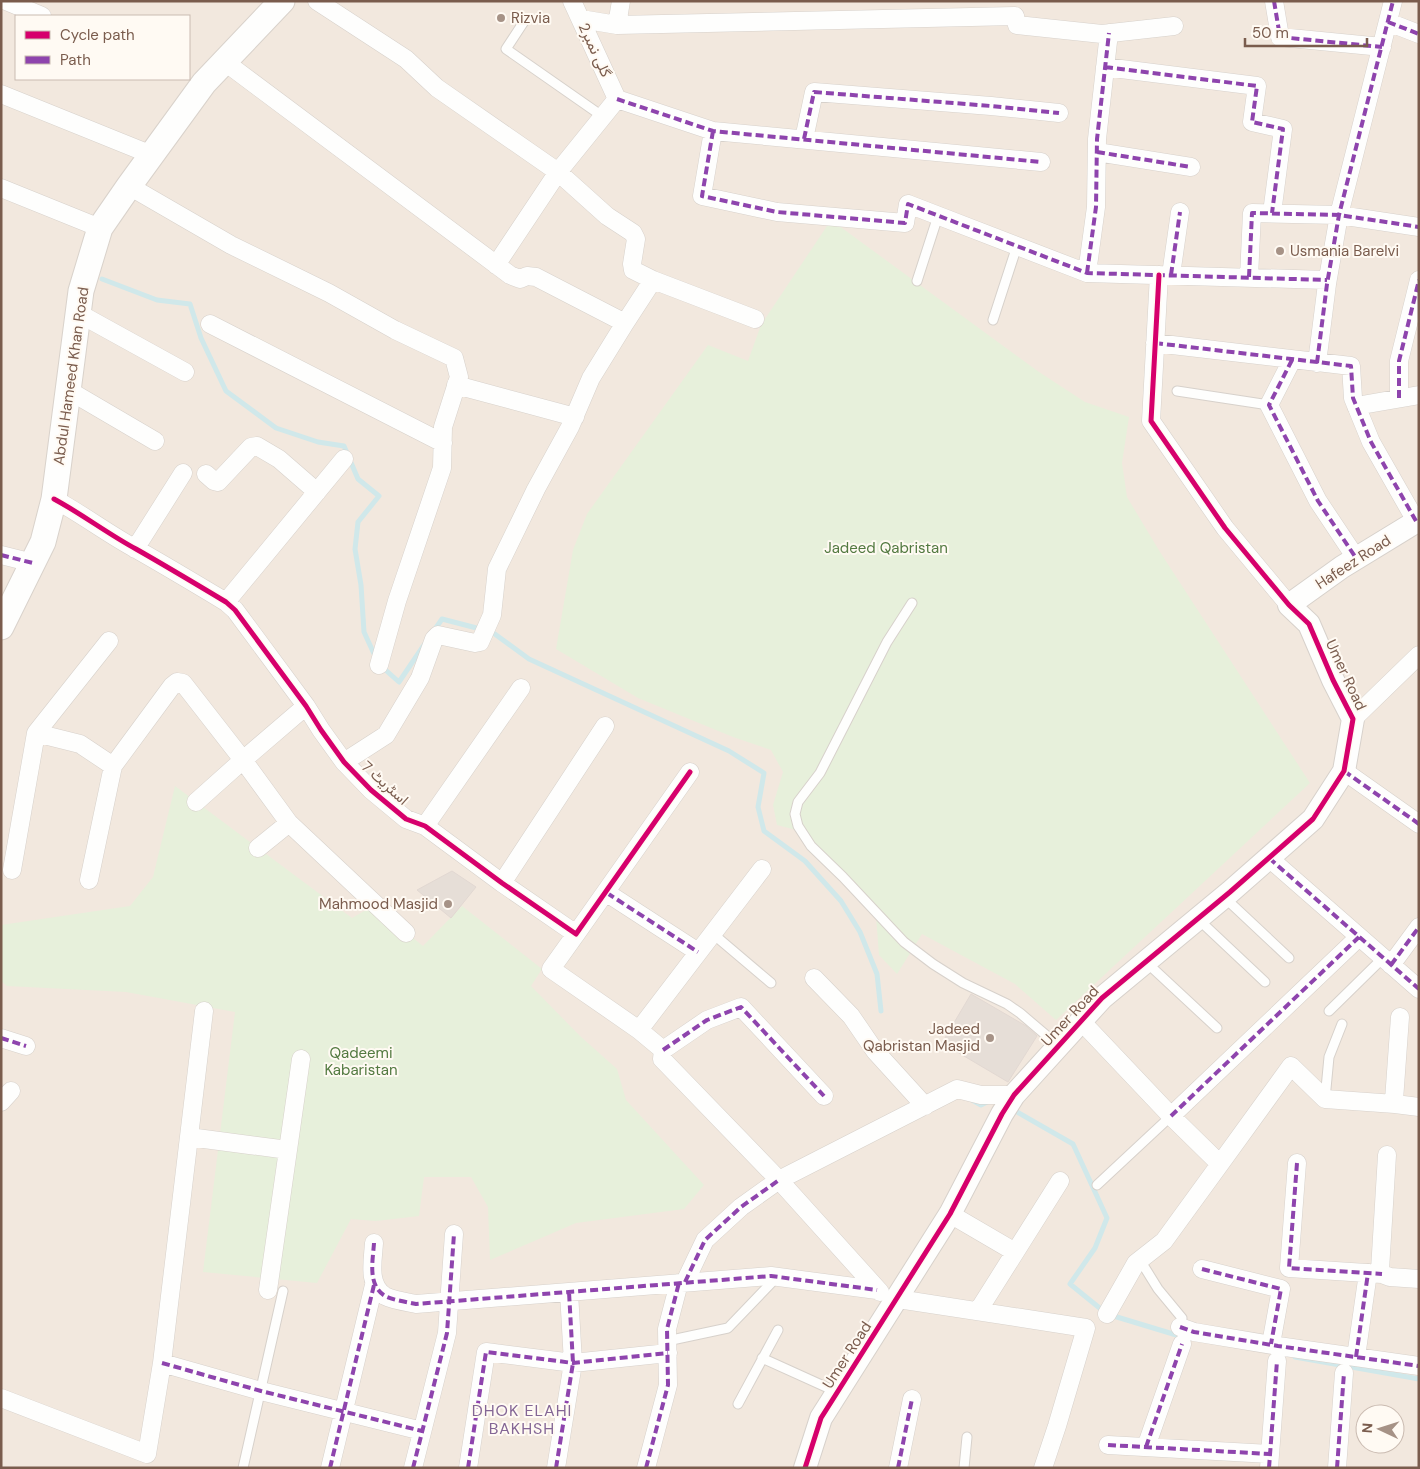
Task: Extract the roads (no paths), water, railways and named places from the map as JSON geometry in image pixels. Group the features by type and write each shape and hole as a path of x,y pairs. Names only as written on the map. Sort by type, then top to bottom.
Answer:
{"main road":[{"name":"Abdul Hameed Khan Road","path":"1,627 43,542 54,499 81,291 100,228 152,155 196,80 225,62 273,3"}],"street":[{"path":"6,1 40,15"},
{"path":"316,1 406,58 437,88 558,172 607,216 635,236 633,270 653,280 755,319"},
{"name":"گلی نمبر2","path":"572,1 617,100"},
{"path":"617,25 621,1"},
{"path":"1274,1 1280,37 1382,47"},
{"path":"1318,363 1327,280 1339,215 1393,1"},
{"path":"580,19 617,25 1015,16 1017,25 1109,33 1174,26"},
{"path":"1388,22 1419,34"},
{"path":"1087,273 1096,208 1097,152 1109,33"},
{"path":"225,62 515,278 536,277 625,322"},
{"path":"1105,67 1257,86 1252,122 1283,129 1272,213"},
{"path":"804,139 814,92 1059,113"},
{"path":"1,94 152,155"},
{"path":"496,265 558,172 617,100 713,130 1041,162"},
{"path":"713,130 702,196 777,212 905,223 908,204 1087,273 1327,280"},
{"path":"1097,152 1191,167"},
{"path":"129,186 232,245 328,293 395,330 454,358 459,376 443,427 442,468 397,601 379,665"},
{"path":"1,188 100,228"},
{"path":"1180,212 1165,275 1155,343 1151,421 1225,528 1289,605"},
{"path":"1249,277 1252,213 1339,215 1419,227"},
{"path":"344,762 386,735 420,678 434,639 438,635 474,643 480,642 492,615 497,569 536,489 575,417 591,378 653,280"},
{"path":"1399,398 1399,361 1419,280"},
{"path":"78,313 185,372"},
{"path":"210,324 443,443"},
{"path":"1155,343 1351,366 1353,398 1371,442 1418,521"},
{"path":"1292,360 1269,406 1318,501 1356,558"},
{"path":"456,386 575,417"},
{"path":"68,390 155,441"},
{"path":"1356,406 1419,395"},
{"path":"206,474 218,482 251,448 257,446 279,458 317,492"},
{"path":"226,602 344,460"},
{"path":"135,549 183,473"},
{"name":"اسٹریٹ 7","path":"54,499 83,514 135,549 154,558 226,602 306,706 344,762 370,790 406,818 425,826 502,883 576,934"},
{"name":"Hafeez Road","path":"1289,605 1356,558 1418,521"},
{"path":"1,555 32,563"},
{"name":"Umer Road","path":"805,1468 821,1418 950,1214 1002,1114 1014,1095 1102,998 1313,819 1344,771 1353,719 1333,680 1309,624 1289,605"},
{"path":"12,870 36,733 109,640"},
{"path":"1353,719 1419,655"},
{"path":"89,880 112,766 172,686 177,682 182,684 243,760 289,823 406,933"},
{"path":"425,826 521,688"},
{"path":"196,802 306,706"},
{"path":"502,883 605,726"},
{"path":"36,733 80,744 112,766"},
{"path":"1344,771 1419,824"},
{"path":"663,1050 640,1030 551,969 690,772"},
{"path":"258,848 289,823"},
{"path":"1269,858 1419,989"},
{"path":"640,1030 762,869"},
{"path":"606,893 698,952"},
{"path":"1387,962 1419,927"},
{"path":"1171,1116 1359,937"},
{"path":"814,978 851,1016 875,1051 926,1106"},
{"path":"663,1050 707,1020 741,1007 824,1096"},
{"path":"1,1398 146,1461 162,1363 204,1011"},
{"path":"1395,1104 1400,1017"},
{"path":"1081,1021 1171,1116 1220,1164"},
{"path":"1,1038 26,1046"},
{"path":"663,1050 662,1060 779,1180 878,1290 896,1302 978,1311 1086,1328 1058,1426 1043,1468"},
{"path":"276,1290 288,1150 301,1059"},
{"path":"1107,1314 1136,1263 1164,1241 1292,1066 1325,1099 1419,1107"},
{"path":"646,1468 668,1385 667,1329 682,1282 705,1240 741,1207 779,1180 957,1089 981,1095 1014,1095"},
{"path":"189,1137 288,1150"},
{"path":"1356,1357 1375,1274 1380,1270 1387,1154"},
{"path":"1297,1163 1289,1268 1419,1279"},
{"path":"978,1311 1060,1181"},
{"path":"950,1214 1015,1252"},
{"path":"413,1468 447,1334 454,1234"},
{"path":"330,1468 374,1285 372,1277 374,1243"},
{"path":"1202,1269 1280,1289 1271,1344"},
{"path":"374,1285 384,1295 416,1304 682,1282 777,1277 878,1290"},
{"path":"556,1468 573,1363 569,1292"},
{"path":"1180,1327 1194,1332 1419,1366"},
{"path":"1146,1447 1182,1344"},
{"path":"468,1468 486,1352 573,1363 668,1347"},
{"path":"1108,1445 1146,1447 1270,1461 1277,1361"},
{"path":"162,1363 261,1391 422,1431"},
{"path":"1338,1468 1344,1373"},
{"path":"898,1468 912,1399"}],"lane":[{"path":"526,20 506,49 602,116"},
{"path":"917,281 938,216"},
{"path":"993,320 1017,246"},
{"path":"1177,392 1269,406"},
{"path":"912,603 887,642 820,772 798,802 795,814 798,826 811,846 904,942 933,964 963,983 1007,1004 1047,1036 1058,1048"},
{"path":"1224,896 1290,958"},
{"path":"1198,918 1266,982"},
{"path":"712,933 771,983"},
{"path":"1146,961 1217,1028"},
{"path":"1328,1011 1387,962"},
{"path":"1325,1099 1329,1057 1342,1024"},
{"path":"1097,1185 1171,1116"},
{"path":"1140,1260 1158,1289 1182,1318 1180,1327"},
{"path":"668,1347 728,1328 777,1277"},
{"path":"244,1468 261,1391 276,1290"},
{"path":"738,1404 778,1330"},
{"path":"762,1358 838,1392"},
{"path":"964,1468 967,1437"}],"waterway":[{"path":"102,279 157,300 190,304 201,338 226,391 276,428 318,442 344,446 358,479 379,496 358,522 355,549 361,585 364,632 375,656"},
{"path":"433,632 442,619 492,632 529,659 729,751 764,773 758,807 764,831 805,861 841,901 860,932 877,974 881,1011"},
{"path":"381,666 399,682 424,645"},
{"path":"972,1100 981,1105 989,1101"},
{"path":"1012,1109 1073,1144 1107,1218 1095,1248 1070,1284 1107,1314 1183,1337"},
{"path":"1295,1357 1419,1379"}],"place":[{"name":"Rizvia","path":"501,18"},
{"name":"Usmania Barelvi","path":"1280,251"},
{"name":"Mahmood Masjid","path":"448,904"},
{"name":"Jadeed Qabristan Masjid","path":"990,1038"}],"district":[{"name":"DHOK ELAHI BAKHSH","path":"522,1419"}],"park label":[{"name":"Jadeed Qabristan","path":"886,548"},
{"name":"Qadeemi Kabaristan","path":"361,1062"}]}
